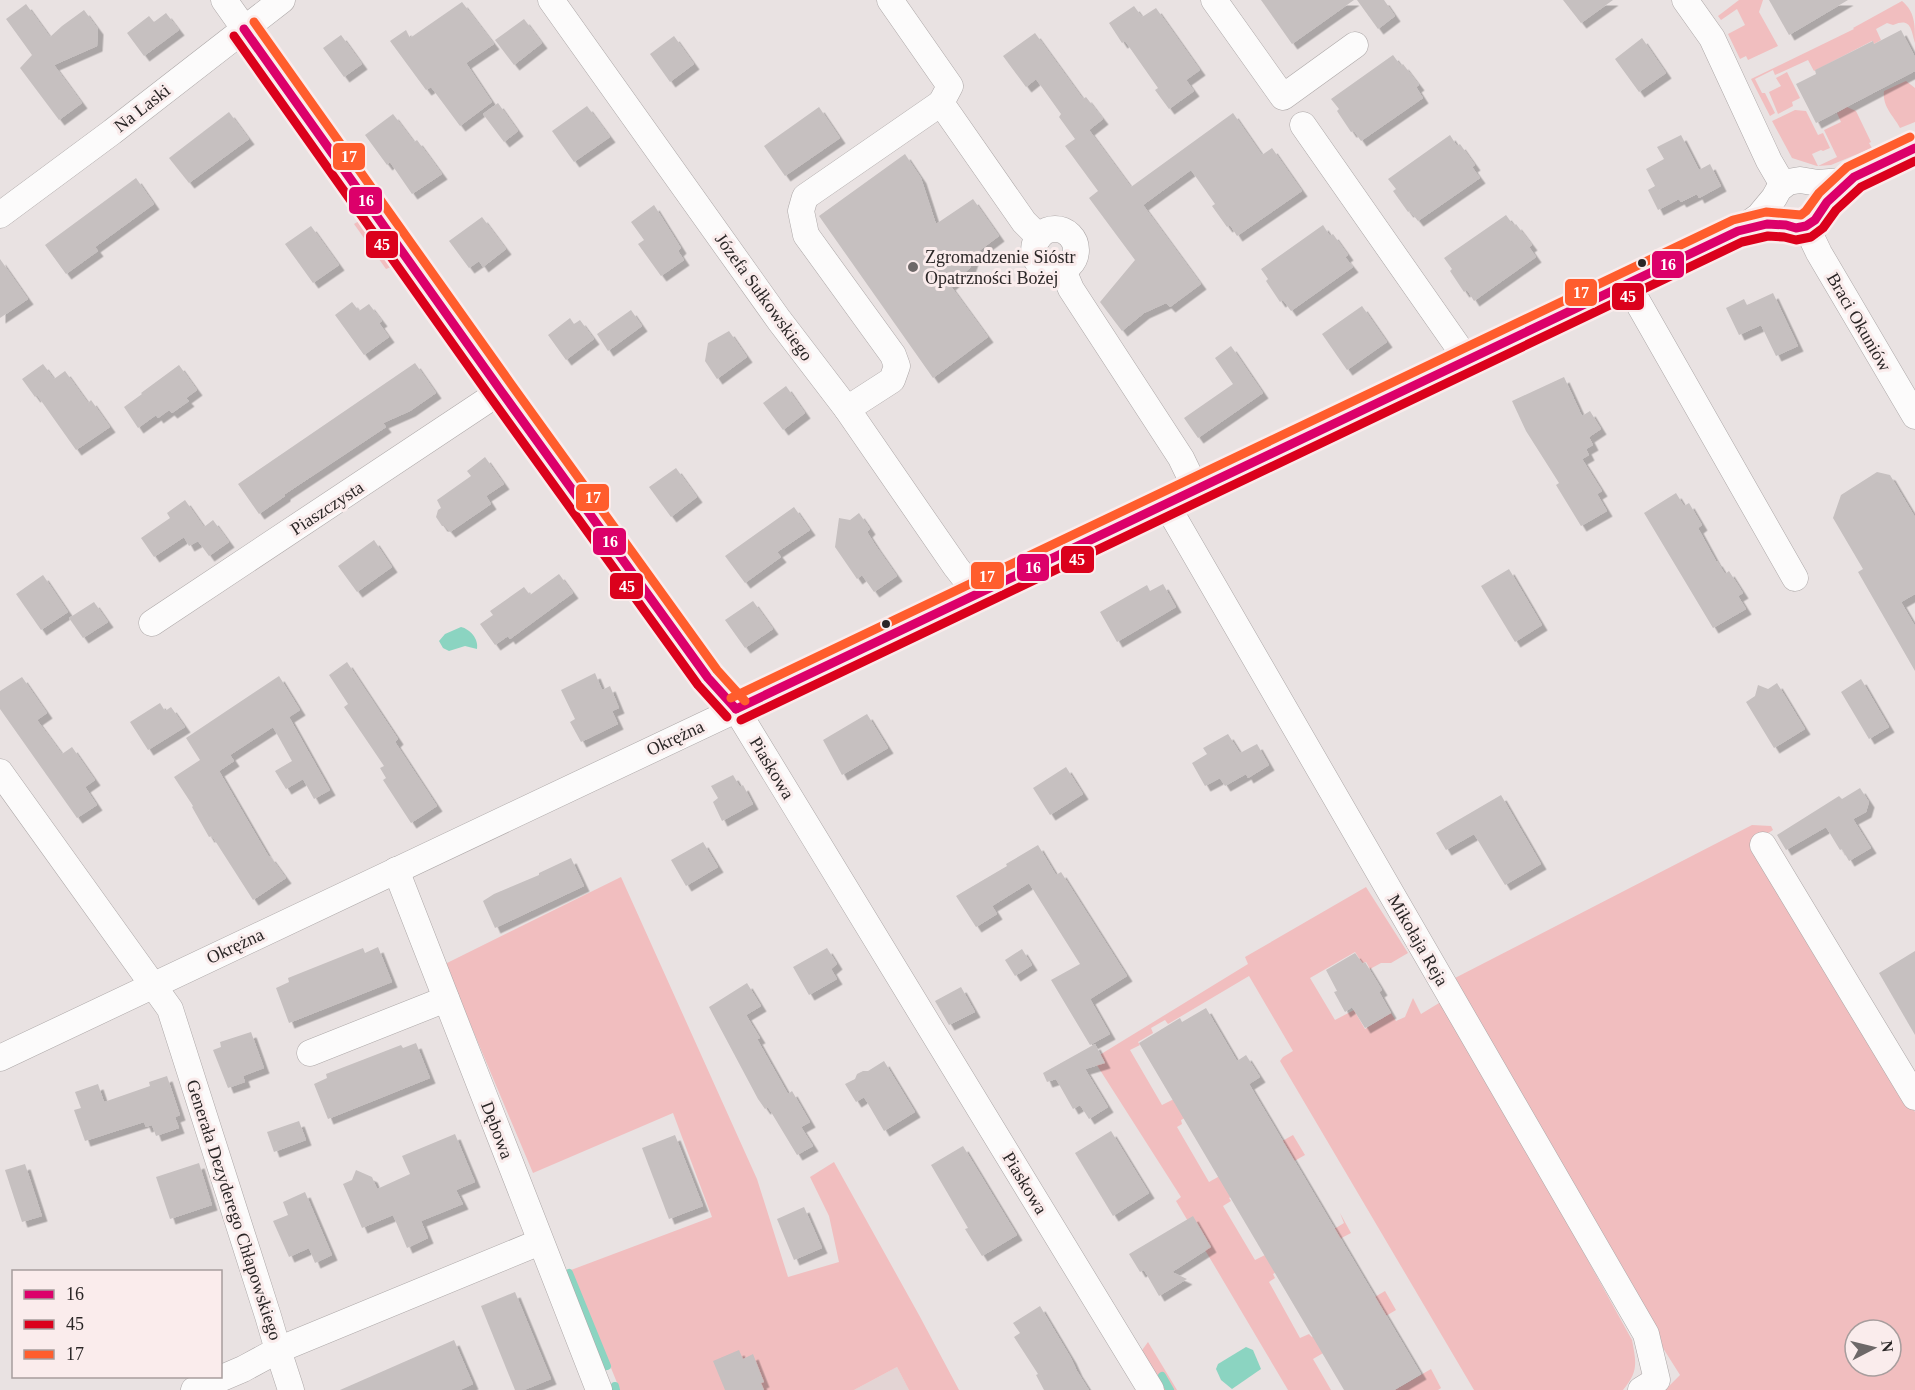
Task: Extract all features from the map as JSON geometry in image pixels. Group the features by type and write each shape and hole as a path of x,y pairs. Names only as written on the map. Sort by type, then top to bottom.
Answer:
{"street":[{"name":"Piaskowa","path":"224,0 708,678 736,709 1151,1390"},
{"name":"Na Laski","path":"0,215 282,0"},
{"name":"Józefa Sułkowskiego","path":"551,0 772,310 847,408 977,594"},
{"path":"890,0 1024,222 1039,237 1034,250 1038,263 1049,270 1063,270 1071,289 1181,458 1196,489"},
{"path":"1214,0 1283,97 1355,45"},
{"path":"1685,0 1712,38 1769,161 1788,188"},
{"path":"847,408 892,380 897,366 893,355 806,235 801,211 804,197 943,90"},
{"path":"1303,125 1468,361"},
{"path":"1804,221 1776,214 1773,204 1788,188 1835,182 1854,177 1915,148"},
{"path":"1804,221 1854,177"},
{"path":"1788,188 1812,185 1819,195 1804,221"},
{"name":"Okrężna","path":"0,1058 1628,285 1738,231 1759,216 1788,188"},
{"name":"Okrężna","path":"1738,231 1767,224 1804,221"},
{"name":"Braci Okuniów","path":"1804,221 1819,253 1915,416"},
{"path":"1628,285 1795,578"},
{"name":"Piaszczysta","path":"152,623 501,391"},
{"name":"Mikołaja Reja","path":"1166,504 1646,1334 1649,1385"},
{"name":"Generała Dezyderego Chłapowskiego","path":"0,772 170,1009 278,1350 243,1369 194,1390"},
{"path":"1763,845 1915,1097"},
{"name":"Dębowa","path":"396,870 599,1390"},
{"path":"310,1053 446,999"},
{"path":"291,1390 278,1350 540,1242"}],"shaded area":[{"path":"1739,0 1763,0 1759,12 1778,46 1748,60 1746,56 1740,59 1728,34 1745,25 1737,9 1721,20 1718,16"},
{"path":"1902,1 1910,10 1913,19 1915,43 1907,23 1893,25 1887,23 1876,29 1881,40 1874,44 1872,41 1814,71 1808,60 1775,75 1773,70 1755,79 1775,113 1770,116 1751,79 1854,29"},
{"path":"1787,72 1800,98 1792,102 1793,106 1778,114 1769,92 1781,86 1776,78"},
{"path":"1906,81 1915,88 1915,122 1900,128 1887,107 1884,91"},
{"path":"1847,107 1856,111 1872,148 1831,165 1818,166 1837,157 1824,130 1841,122 1837,113"},
{"path":"1795,110 1806,111 1818,135 1823,133 1830,148 1812,154 1818,166 1792,158 1772,121"},
{"path":"364,218 393,260 391,267 386,269 354,224"},
{"path":"461,627 473,635 477,642 477,649 465,646 449,651 443,648 439,641 445,634"},
{"path":"1752,825 1771,826 1773,830 1754,842 1915,1112 1915,1390 1665,1390 1680,1375 1656,1337 1653,1323 1455,978"},
{"path":"621,877 757,1179 788,1277 839,1262 829,1216 810,1177 834,1162 959,1390 909,1390 897,1367 854,1390 620,1390 571,1270 712,1217 673,1113 533,1173 445,964"},
{"path":"1366,887 1408,953 1391,963 1381,963 1370,969 1366,962 1362,963 1355,952 1310,978 1335,1020 1354,1010 1365,1029 1391,1013 1396,1021 1405,1017 1413,998 1421,1014 1444,1000 1632,1340 1635,1354 1634,1372 1623,1390 1474,1390 1280,1061 1293,1051 1249,976 1168,1024 1165,1020 1151,1028 1153,1033 1138,1042 1140,1045 1130,1050 1162,1105 1188,1092 1198,1111 1181,1120 1182,1124 1177,1127 1209,1182 1293,1135 1305,1155 1229,1198 1231,1201 1223,1206 1255,1260 1279,1248 1311,1243 1344,1223 1340,1213 1351,1233 1273,1274 1275,1278 1269,1282 1300,1338 1309,1334 1312,1337 1385,1291 1396,1310 1313,1359 1331,1390 1288,1390 1176,1201 1181,1197 1093,1059 1248,964 1245,957"},
{"path":"1148,1342 1177,1390 1163,1390 1140,1353"},
{"path":"1246,1347 1253,1350 1261,1369 1232,1389 1221,1380 1216,1369 1218,1364"},
{"path":"897,1367 909,1390 854,1390"},
{"path":"1431,1369 1441,1388 1438,1390 1395,1390"}],"building":[{"path":"1261,0 1354,0 1292,44"},
{"path":"1357,0 1384,0 1395,16 1378,29"},
{"path":"1563,0 1613,0 1581,23"},
{"path":"1769,0 1848,0 1789,35"},
{"path":"462,2 494,44 466,63 492,102 460,126 431,87 426,90 390,41 406,30 410,38"},
{"path":"26,4 50,37 84,10 98,29 97,46 54,65 82,103 59,120 20,68 32,55 6,19"},
{"path":"1134,6 1142,17 1156,8 1200,70 1186,80 1194,91 1169,109 1155,90 1158,88 1125,41 1122,43 1109,23"},
{"path":"166,13 179,30 144,56 127,33 149,16 154,22"},
{"path":"524,19 542,43 514,65 495,40"},
{"path":"1901,30 1915,57 1915,71 1816,123 1796,84 1816,74 1815,70 1873,41 1874,44"},
{"path":"1035,33 1083,99 1086,97 1103,119 1089,130 1131,187 1233,113 1262,155 1272,148 1302,191 1237,236 1230,225 1227,227 1212,206 1215,204 1191,170 1143,205 1201,284 1170,307 1166,303 1144,313 1122,331 1100,302 1135,260 1089,198 1098,191 1065,146 1075,139 1059,117 1061,114 1036,79 1026,87 1003,56"},
{"path":"341,35 362,64 344,77 323,48"},
{"path":"674,36 694,64 670,82 650,54"},
{"path":"1642,38 1666,73 1639,92 1615,59"},
{"path":"1393,55 1419,85 1416,87 1423,98 1361,141 1354,131 1351,132 1331,99"},
{"path":"498,103 518,131 504,142 483,114"},
{"path":"587,106 610,137 574,162 552,131"},
{"path":"819,107 840,138 785,176 764,146"},
{"path":"229,112 249,139 189,183 169,158"},
{"path":"393,114 414,142 417,140 442,174 412,194 390,162 387,165 365,135"},
{"path":"1450,135 1457,146 1460,144 1475,165 1472,167 1480,178 1418,221 1410,211 1408,212 1393,191 1396,189 1388,179"},
{"path":"1681,135 1699,170 1710,164 1721,186 1699,198 1697,194 1681,202 1679,199 1658,210 1648,190 1655,186 1646,169 1664,159 1657,147"},
{"name":"Zgromadzenie Sióstr Opatrzności Bożej","path":"905,154 921,178 936,224 973,199 999,236 975,254 970,268 950,285 988,337 933,378 819,216"},
{"path":"136,178 154,204 95,247 98,251 66,274 45,245"},
{"path":"654,205 681,248 678,251 684,260 661,276 638,244 644,240 631,222"},
{"path":"1506,215 1532,245 1529,247 1536,257 1474,301 1467,290 1464,292 1444,258"},
{"path":"482,217 506,249 483,267 479,261 469,268 449,241"},
{"path":"1323,225 1330,236 1333,234 1348,255 1345,257 1353,267 1291,311 1283,300 1280,302 1261,269"},
{"path":"311,226 339,265 313,283 285,244"},
{"path":"0,259 28,299 0,318"},
{"path":"1773,293 1798,346 1776,356 1761,325 1739,335 1726,308 1744,299 1747,305"},
{"path":"352,302 359,311 369,304 382,321 379,323 389,337 364,355 335,315"},
{"path":"1362,306 1387,342 1347,370 1322,334"},
{"path":"631,310 642,326 608,351 597,334"},
{"path":"570,318 574,324 580,320 594,339 566,360 548,335"},
{"path":"729,331 747,357 717,379 705,361 708,343"},
{"path":"1231,346 1263,393 1198,438 1184,418 1233,384 1215,358"},
{"path":"415,363 436,393 410,411 383,423 386,427 285,494 259,514 238,484"},
{"path":"43,364 54,379 65,371 88,403 91,400 110,427 76,450 37,395 35,397 22,379"},
{"path":"179,365 197,390 186,398 189,401 172,413 169,410 158,418 156,415 138,428 124,407"},
{"path":"1564,377 1582,416 1590,411 1601,429 1589,437 1593,445 1586,449 1589,455 1582,459 1602,491 1597,494 1607,511 1581,526 1556,485 1559,483 1526,431 1512,401"},
{"path":"786,386 805,413 783,430 763,403"},
{"path":"485,457 504,484 486,496 491,504 450,532 436,517 441,508 437,500 471,476 467,471"},
{"path":"676,468 697,497 671,517 649,487"},
{"path":"1877,472 1890,475 1915,517 1915,594 1901,602 1915,626 1915,671 1858,572 1863,569 1833,518 1841,495"},
{"path":"1676,493 1684,506 1689,503 1702,525 1698,528 1716,561 1725,574 1729,571 1743,593 1738,596 1746,609 1713,628 1644,513"},
{"path":"185,500 204,527 213,520 229,542 209,556 198,541 189,546 184,537 154,557 141,538 170,518 167,513"},
{"path":"794,507 810,530 777,552 781,557 745,583 725,556"},
{"path":"859,513 870,529 867,532 897,576 874,592 862,575 857,579 835,547 839,518 850,520"},
{"path":"374,540 392,567 357,592 338,566"},
{"path":"1509,569 1542,625 1515,642 1481,586"},
{"path":"559,574 573,593 510,639 508,636 495,645 480,624 493,615 490,611 524,587 530,595"},
{"path":"43,575 68,612 41,630 16,594"},
{"path":"1163,584 1176,607 1117,642 1100,612 1147,585 1150,591"},
{"path":"753,601 773,629 745,648 725,620"},
{"path":"94,602 108,622 83,638 69,618"},
{"path":"347,662 398,739 395,742 437,806 411,823 383,780 386,778 380,768 384,766 344,707 348,704 329,675"},
{"path":"595,673 602,690 610,686 619,708 612,711 618,724 581,742 570,722 575,719 561,690"},
{"path":"279,676 300,710 289,717 330,790 314,799 303,779 286,789 275,771 292,761 273,727 230,755 234,761 219,771 269,857 286,878 253,900 212,836 209,837 174,777 200,760 186,738"},
{"path":"22,677 47,713 37,720 62,754 72,747 95,780 85,787 97,805 77,818 0,709 0,691"},
{"path":"1861,679 1889,727 1869,739 1841,692"},
{"path":"1777,683 1805,729 1774,748 1746,702 1755,696 1758,685 1768,689"},
{"path":"160,703 165,711 171,707 185,727 148,750 130,722"},
{"path":"867,714 888,748 842,775 823,740"},
{"path":"1228,734 1240,753 1257,744 1269,765 1248,778 1246,774 1225,786 1220,778 1205,786 1192,763 1207,754 1203,748"},
{"path":"1066,767 1083,794 1050,815 1033,788"},
{"path":"733,775 740,787 743,785 753,804 722,821 713,802 718,798 711,786"},
{"path":"1860,788 1869,802 1866,812 1853,819 1871,848 1849,861 1826,827 1786,850 1777,835 1839,796 1842,799"},
{"path":"1501,795 1541,864 1505,885 1474,834 1446,850 1436,833"},
{"path":"703,842 718,867 686,886 671,860"},
{"path":"1038,845 1056,875 1061,872 1127,976 1090,999 1110,1034 1090,1045 1051,980 1080,964 1029,883 992,906 997,914 976,927 956,896"},
{"path":"571,858 584,886 495,928 483,901"},
{"path":"378,947 392,982 289,1023 276,988 289,982 288,978 363,948 365,953"},
{"path":"827,948 837,964 831,969 837,979 809,995 793,967"},
{"path":"1022,949 1032,965 1015,976 1005,960"},
{"path":"1915,951 1915,1035 1879,973"},
{"path":"1355,953 1363,964 1365,962 1382,990 1379,992 1391,1013 1365,1028 1352,1007 1345,1012 1326,970"},
{"path":"747,983 761,1006 746,1015 788,1094 792,1091 810,1122 801,1127 813,1146 797,1155 768,1107 765,1109 758,1099 709,1007"},
{"path":"961,987 975,1012 949,1025 935,1001"},
{"path":"1206,1008 1237,1061 1246,1055 1260,1077 1249,1084 1421,1374 1394,1390 1344,1390 1139,1043 1180,1018 1182,1022"},
{"path":"251,1032 264,1068 243,1076 245,1082 228,1088 213,1050 221,1047 220,1042"},
{"path":"416,1043 430,1078 328,1119 314,1084 327,1078 326,1074 401,1045 403,1048"},
{"path":"1095,1044 1105,1063 1085,1069 1108,1107 1089,1119 1080,1105 1073,1109 1056,1079 1047,1082 1043,1073"},
{"path":"884,1061 915,1112 884,1131 864,1097 856,1102 845,1084 855,1079 857,1074 868,1071"},
{"path":"167,1076 180,1115 175,1117 179,1128 156,1136 152,1125 146,1127 144,1122 85,1141 74,1110 81,1108 75,1092 98,1084 104,1102 150,1086 149,1082"},
{"path":"299,1121 306,1140 274,1152 267,1132"},
{"path":"1111,1131 1149,1193 1113,1216 1075,1153"},
{"path":"455,1134 475,1182 456,1190 463,1204 421,1221 428,1238 407,1248 393,1215 362,1228 343,1184 352,1180 356,1170 372,1177 377,1189 410,1174 402,1156"},
{"path":"675,1135 703,1206 669,1219 642,1148"},
{"path":"963,1146 1017,1235 982,1256 931,1165"},
{"path":"199,1163 212,1205 170,1219 156,1177"},
{"path":"25,1164 42,1216 22,1222 5,1170"},
{"path":"305,1192 332,1255 315,1263 309,1248 289,1257 273,1221 288,1215 283,1202"},
{"path":"804,1207 822,1248 794,1260 777,1219"},
{"path":"1193,1216 1211,1247 1172,1272 1187,1279 1159,1296 1144,1270 1140,1272 1129,1254"},
{"path":"515,1292 551,1379 524,1390 515,1390 481,1306"},
{"path":"1040,1306 1089,1390 1044,1390 1036,1375 1038,1374 1014,1337 1020,1333 1013,1323"},
{"path":"454,1340 473,1384 460,1390 340,1390"},
{"path":"739,1350 743,1359 753,1354 764,1382 761,1383 764,1390 725,1390 713,1361"}],"waterway":[{"path":"569,1273 607,1366"},
{"path":"1162,1376 1170,1390"},
{"path":"615,1386 616,1390"}],"transit line":[{"name":"17","path":"254,22 717,670 745,701"},
{"name":"16","path":"244,29 708,678 736,709"},
{"name":"45","path":"234,36 698,685 727,717"},
{"name":"17","path":"731,698 1733,220 1766,212 1801,215 1819,193 1847,167 1910,137"},
{"name":"16","path":"736,709 1738,231 1767,224 1796,228 1806,226 1815,220 1827,202 1854,177 1915,148"},
{"name":"45","path":"741,720 1742,242 1768,236 1796,240 1811,237 1823,228 1836,210 1861,187 1915,161"}],"place":[{"name":"Zgromadzenie Sióstr Opatrzności Bożej","path":"913,267"}]}
